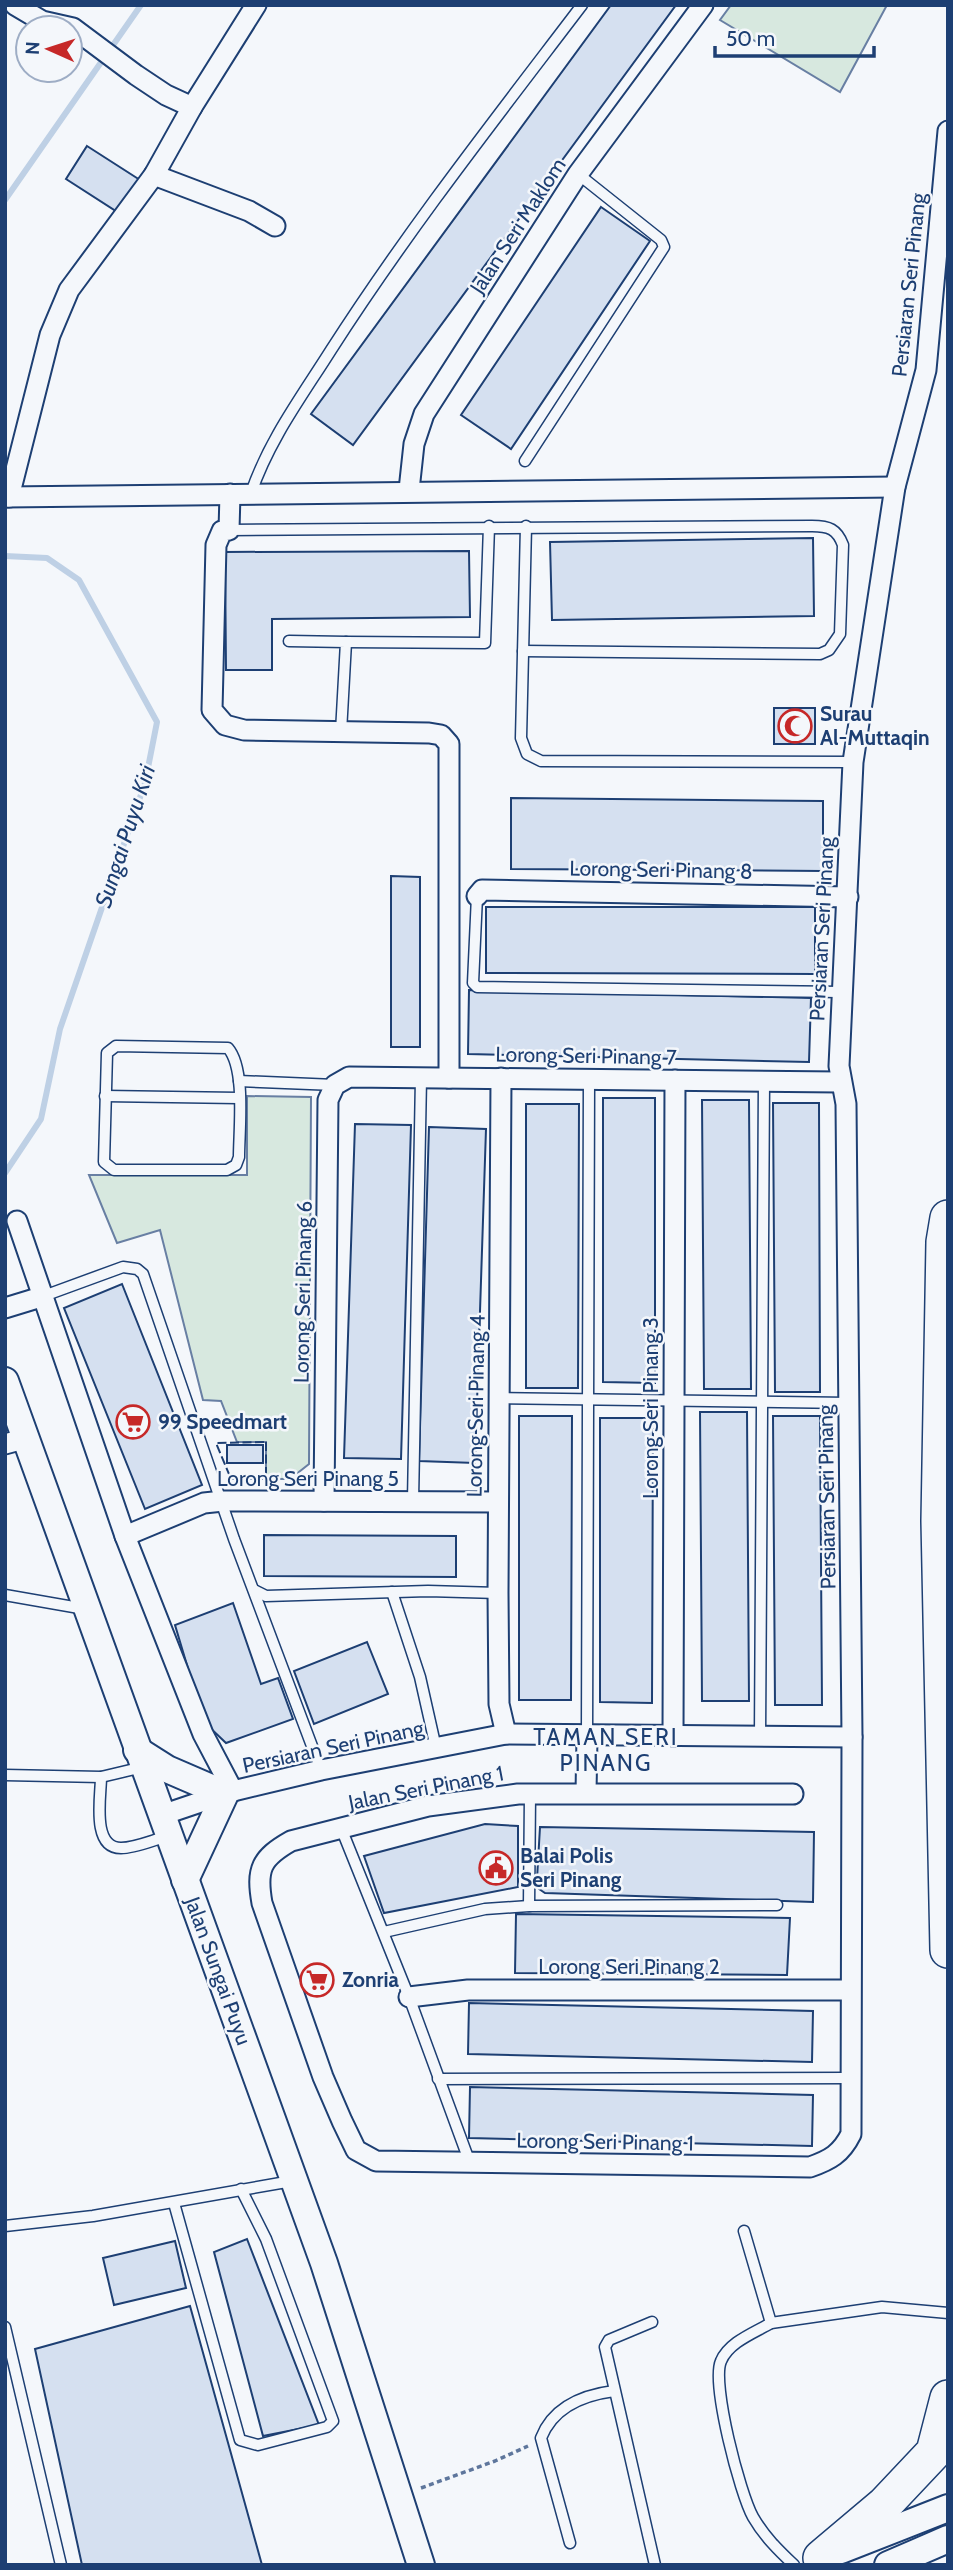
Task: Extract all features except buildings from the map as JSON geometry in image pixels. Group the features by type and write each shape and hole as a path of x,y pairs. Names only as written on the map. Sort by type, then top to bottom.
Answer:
{"highway":[{"path":"948,1218 944,1242 939,1521 948,1950"},
{"path":"807,2563 885,2504 934,2452 948,2398"}],"main road":[{"name":"Jalan Sungai Puyu","path":"5,1381 16,1441 89,1610 140,1758 295,2181 421,2565"},
{"path":"140,1758 229,1793 185,1880"},
{"path":"807,2563 948,2508"},
{"path":"888,2565 948,2539"}],"street":[{"path":"15,5 42,21 73,28 166,95 192,107"},
{"path":"256,5 192,107 154,175 69,289 50,335 7,497 409,490 895,487"},
{"name":"Jalan Seri Maklom","path":"409,490 414,444 424,414 578,174 703,5"},
{"name":"Persiaran Seri Pinang","path":"831,2160 845,2148 851,2134 849,2078 852,1737 846,1104 839,1082 853,762 895,487 926,370 948,131"},
{"path":"154,175 249,211 275,226"},
{"path":"230,494 229,530 222,531 216,545 212,710 225,725 244,730 429,733 441,735 449,744 449,1078"},
{"name":"Lorong Seri Pinang 8","path":"477,896 482,890 848,897"},
{"name":"Lorong Seri Pinang 7","path":"335,1085 349,1077 839,1082"},
{"name":"Lorong Seri Pinang 4","path":"501,1078 498,1593 499,1704 506,1734"},
{"name":"Lorong Seri Pinang 3","path":"673,1736 675,1080"},
{"name":"Lorong Seri Pinang 6","path":"324,1501 328,1100 335,1085"},
{"path":"17,1221 125,1536 229,1793"},
{"path":"5,1308 41,1297"},
{"name":"Lorong Seri Pinang 5","path":"125,1536 204,1503 223,1501 498,1502"},
{"name":"Persiaran Seri Pinang","path":"165,1825 229,1793 321,1770 506,1734 587,1737 852,1737"},
{"path":"586,1793 587,1737"},
{"name":"Jalan Seri Pinang 1","path":"376,2161 356,2150 323,2077 262,1903 258,1880 263,1863 274,1851 291,1841 428,1806 530,1794 793,1794"},
{"name":"Lorong Seri Pinang 2","path":"409,1997 468,1990 850,1990"},
{"name":"Lorong Seri Pinang 1","path":"376,2161 810,2167 831,2160"}],"lane":[{"path":"251,493 271,444 359,307 455,173 582,5"},
{"path":"525,461 664,247 661,240 578,174"},
{"path":"229,530 489,526 828,526 839,533 843,545 840,634 829,650 820,654 523,651"},
{"path":"289,641 485,643 489,526"},
{"path":"526,526 521,738 527,754 541,761 853,762"},
{"path":"341,732 346,642"},
{"path":"477,896 473,983 477,987 841,992"},
{"path":"116,1046 228,1048 237,1058 239,1082 239,1157 236,1165 227,1170 114,1170 104,1162 107,1053 116,1046"},
{"path":"413,1501 421,1078"},
{"path":"587,1737 589,1078"},
{"path":"760,1737 764,1081"},
{"path":"239,1082 335,1085"},
{"path":"105,1096 238,1098"},
{"path":"41,1297 123,1266 143,1274 254,1590 321,1770"},
{"path":"499,1398 848,1403"},
{"path":"254,1590 266,1596 392,1592 498,1593"},
{"path":"392,1592 420,1676 436,1748"},
{"path":"5,1595 89,1610"},
{"path":"5,1774 100,1777 140,1758"},
{"path":"100,1777 101,1833 111,1846 121,1848 165,1825"},
{"path":"529,1906 530,1794"},
{"path":"341,1827 409,1997 470,2164"},
{"path":"384,1932 485,1909 529,1906 777,1905"},
{"path":"438,2079 849,2078"},
{"path":"5,2226 174,2203 295,2181"},
{"path":"174,2203 240,2440 258,2445 327,2427 333,2421 266,2239 241,2189"},
{"path":"744,2231 771,2323"},
{"path":"807,2563 772,2545 752,2516 740,2486 720,2393 720,2363 732,2346 771,2323 882,2307 948,2313"},
{"path":"652,2322 609,2340 605,2355 655,2565"},
{"path":"5,2327 61,2565"},
{"path":"570,2543 541,2438 552,2418 566,2406 614,2391"}],"path":[{"path":"399,2496 495,2461 541,2438"}],"shaded area":[{"path":"731,5 887,5 840,92 720,20"},
{"path":"247,1096 311,1097 309,1464 290,1479 266,1479 266,1442 237,1442 221,1401 203,1400 160,1230 117,1243 89,1175 247,1175"}],"waterway":[{"name":"Sungai Puyu Kiri","path":"5,200 141,5"},
{"name":"Sungai Puyu Kiri","path":"5,556 47,558 79,580 157,722 145,783 60,1029 41,1119 5,1173"}],"fence":[{"path":"266,1442 266,1479 231,1479 216,1443 266,1442"}],"place":[{"name":"Surau Al-Muttaqin","path":"795,726"},
{"name":"99 Speedmart","path":"133,1422"},
{"name":"Balai Polis Seri Pinang","path":"496,1868"},
{"name":"Zonria","path":"317,1980"}],"district":[{"name":"TAMAN SERI PINANG","path":"606,1750"}]}
